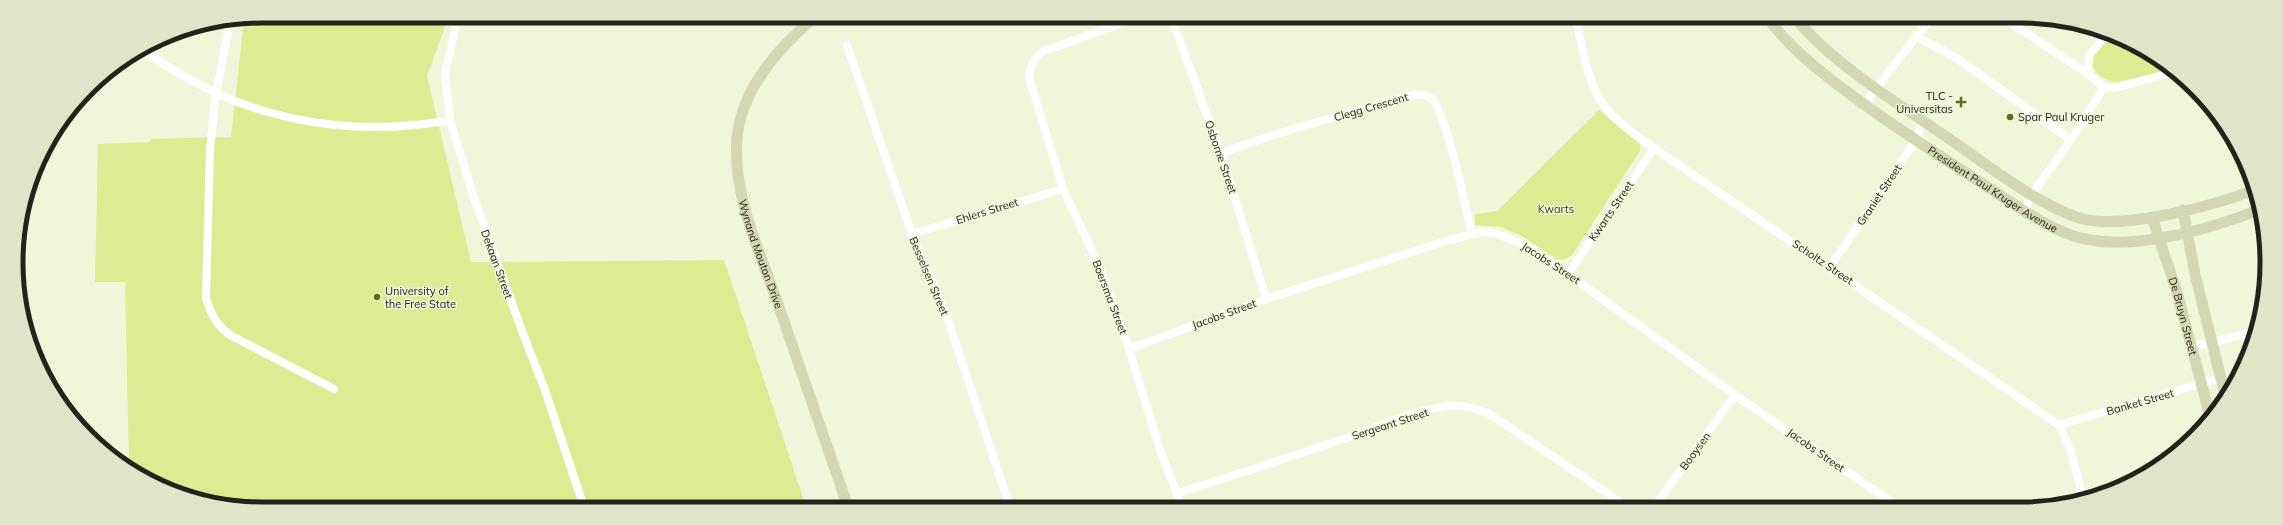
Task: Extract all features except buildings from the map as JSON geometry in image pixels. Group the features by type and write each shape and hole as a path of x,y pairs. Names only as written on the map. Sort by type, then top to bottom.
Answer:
{"street":[{"name":"Dekaan Street","path":"456,23 448,54 445,74 450,120 473,195 545,390 582,502"},
{"name":"Wynand Mouton Drive","path":"808,23 789,39 772,58 750,94 742,114 737,138 737,162 747,213 846,502"},
{"name":"Boersma Street","path":"1122,23 1044,51 1036,57 1031,67 1029,77 1063,189 1102,272 1129,349 1161,453 1181,502"},
{"name":"Osborne Street","path":"1173,23 1221,153 1266,299"},
{"name":"Scholtz Street","path":"1577,23 1588,72 1596,93 1610,113 1654,148 2059,425"},
{"name":"President Paul Kruger Avenue","path":"1772,23 1795,48 1822,73 1865,105 2024,211 2045,223 2089,240 2129,243 2186,232 2254,211"},
{"name":"President Paul Kruger Avenue","path":"1800,23 1820,43 1876,88 1998,174 2062,211 2094,221 2122,222 2183,210 2249,191"},
{"path":"1865,105 1876,88 1927,23"},
{"path":"2011,23 2086,73 2104,87 2115,88 2168,74"},
{"path":"229,25 216,93 209,160 206,298 209,309 221,328 230,335 334,389"},
{"path":"1916,36 1958,59 2071,140"},
{"path":"2086,73 2090,54 2104,38"},
{"name":"Besselsen Street","path":"847,45 912,234 945,311 1008,502"},
{"path":"146,53 216,93 282,116 321,124 385,128 411,127 450,120"},
{"path":"2024,211 2032,194 2071,140 2104,87"},
{"name":"Clegg Crescent","path":"1221,153 1273,135 1404,97 1419,94 1430,97 1438,107 1452,153 1472,234"},
{"name":"Graniet Street","path":"1830,267 1916,140 1923,121"},
{"name":"Kwarts Street","path":"1568,274 1654,148"},
{"name":"Ehlers Street","path":"912,234 1063,189"},
{"name":"De Bruyn Street","path":"2183,210 2186,232 2223,390"},
{"name":"De Bruyn Street","path":"2152,217 2176,289 2209,411"},
{"name":"Jacobs Street","path":"1129,349 1266,299 1472,234 1495,233 1511,238 1528,246 1735,394 1892,502"},
{"path":"2192,347 2249,333"},
{"name":"Banket Street","path":"2059,425 2220,378"},
{"name":"Booysen","path":"1658,502 1735,394"},
{"name":"Sergeant Street","path":"1178,493 1260,468 1408,416 1452,406 1476,409 1491,415 1621,502"},
{"path":"2059,425 2071,451 2082,494"}],"green space":[{"name":"University of the Free State","path":"446,23 427,76 471,262 724,260 804,502 262,502 231,500 201,494 171,484 129,462 125,282 95,282 98,144 150,142 151,139 231,137 244,24"},
{"path":"2106,39 2112,41 2140,55 2164,71 2118,82 2106,79 2097,72 2092,63 2092,57 2099,45"},
{"name":"Kwarts","path":"1599,110 1640,144 1640,151 1572,255 1566,259 1558,260 1522,236 1501,227 1475,225 1475,214 1497,211"}],"place":[{"name":"TLC - Universitas","path":"1961,102"},
{"name":"Spar Paul Kruger","path":"2010,117"},
{"name":"University of the Free State","path":"377,297"}]}
